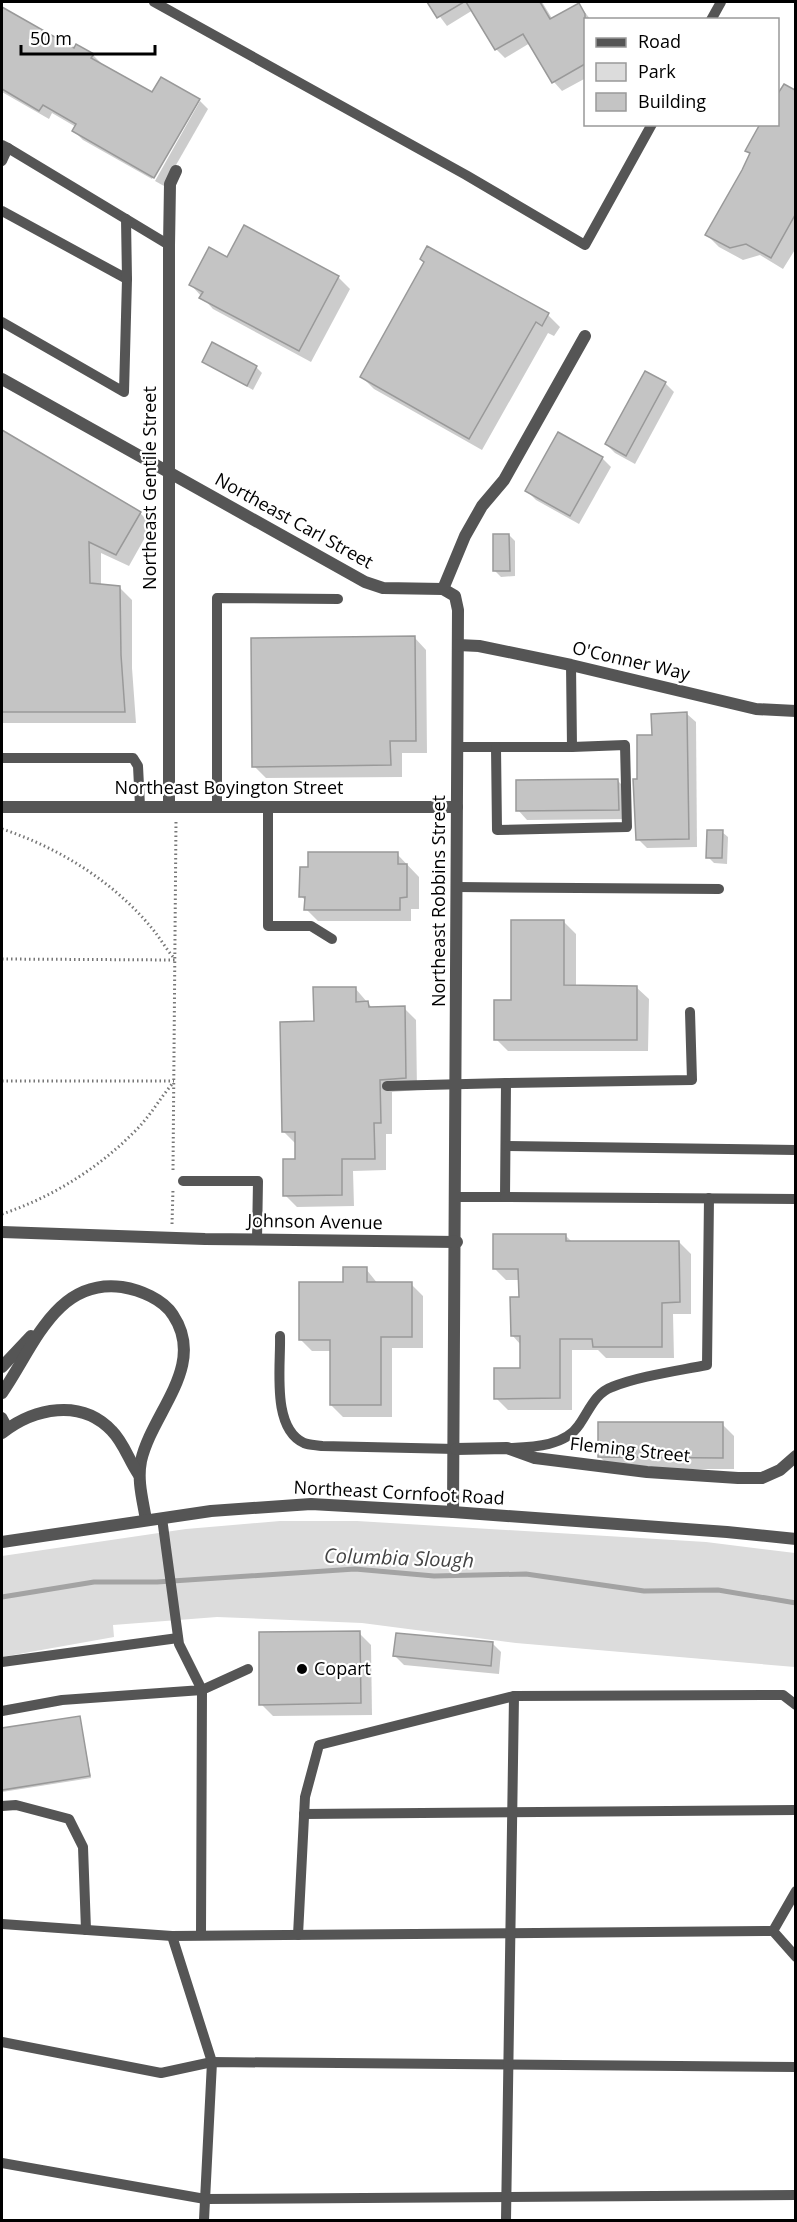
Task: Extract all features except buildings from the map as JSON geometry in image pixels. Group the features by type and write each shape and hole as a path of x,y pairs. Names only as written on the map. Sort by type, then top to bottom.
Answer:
{"street":[{"name":"Northeast Gentile Street","path":"173,806 167,470 170,184 176,171"},
{"path":"443,589 465,536 482,506 504,480 585,336"},
{"path":"2,379 167,470"},
{"name":"Northeast Carl Street","path":"167,470 365,582 383,588 443,589"},
{"name":"Northeast Robbins Street","path":"443,589 455,597 457,603 458,645 456,1449 453,1512"},
{"name":"O'Conner Way","path":"458,645 480,646 571,665 756,709 795,711"},
{"name":"Northeast Boyington Street","path":"2,807 457,807"},
{"name":"Johnson Avenue","path":"2,1232 457,1242"},
{"path":"2,1367 69,1297 97,1287 122,1287 141,1292 168,1307 179,1323 185,1340 184,1364 178,1382 148,1437 139,1475 146,1520"},
{"path":"2,1393 46,1320"},
{"path":"5,1431 49,1410 72,1409 93,1416 112,1431 139,1475"},
{"name":"Fleming Street","path":"456,1449 507,1448 535,1458 647,1472 738,1478 762,1478 780,1470 795,1456"},
{"name":"Northeast Cornfoot Road","path":"2,1542 162,1518 272,1505 311,1504 453,1512 795,1539"}],"lane":[{"path":"154,2 466,175 585,245 651,126"},
{"path":"712,18 721,2"},
{"path":"2,161 5,146 169,245"},
{"path":"2,211 127,279"},
{"path":"2,322 124,392 126,219"},
{"path":"217,806 217,598 338,599"},
{"path":"571,665 572,747"},
{"path":"458,747 625,745 627,827 497,830 496,747"},
{"path":"2,758 133,758 138,766 140,806"},
{"path":"268,806 268,926 311,926 332,939"},
{"path":"457,887 719,888"},
{"path":"387,1086 692,1080 690,1012"},
{"path":"505,1197 506,1083"},
{"path":"506,1146 795,1149"},
{"path":"178,1183 258,1181 257,1239"},
{"path":"457,1197 795,1198"},
{"path":"507,1448 535,1447 556,1442 578,1427 593,1402 610,1387 707,1365 709,1198"},
{"path":"280,1336 281,1408 284,1424 303,1443 322,1446 456,1449"},
{"path":"2,1417 5,1431"},
{"path":"162,1518 178,1638 202,1690 201,1935"},
{"path":"2,1662 178,1638"},
{"path":"2,1711 62,1700 202,1690 248,1669"},
{"path":"298,1935 305,1797 319,1745 514,1696 783,1695 795,1705"},
{"path":"506,2220 514,1696"},
{"path":"2,1806 16,1805 69,1819 83,1847 86,1930"},
{"path":"304,1814 795,1810"},
{"path":"773,1930 795,1891"},
{"path":"2,1924 172,1936 773,1930"},
{"path":"773,1930 795,1957"},
{"path":"172,1936 212,2062 204,2220"},
{"path":"2,2042 161,2073 212,2062 795,2067"},
{"path":"2,2163 205,2199 795,2194"}],"path":[{"path":"173,806 175,960 173,1174"},
{"path":"2,829 53,849 90,872 128,903 155,932 175,960"},
{"path":"2,960 175,960"},
{"path":"2,1081 174,1081"},
{"path":"2,1214 61,1188 108,1156 138,1128 174,1081"},
{"path":"160,1224 172,1224 178,1183"}],"green space":[{"path":"280,1521 357,1521 706,1542 795,1553 795,1667 516,1643 362,1623 217,1617 113,1625 114,1637 2,1657 2,1556 186,1529"}],"waterway":[{"name":"Columbia Slough","path":"2,1597 94,1582 157,1582 355,1569 434,1576 526,1574 644,1591 718,1590 796,1603"}],"place":[{"name":"Copart","path":"302,1669"}]}
